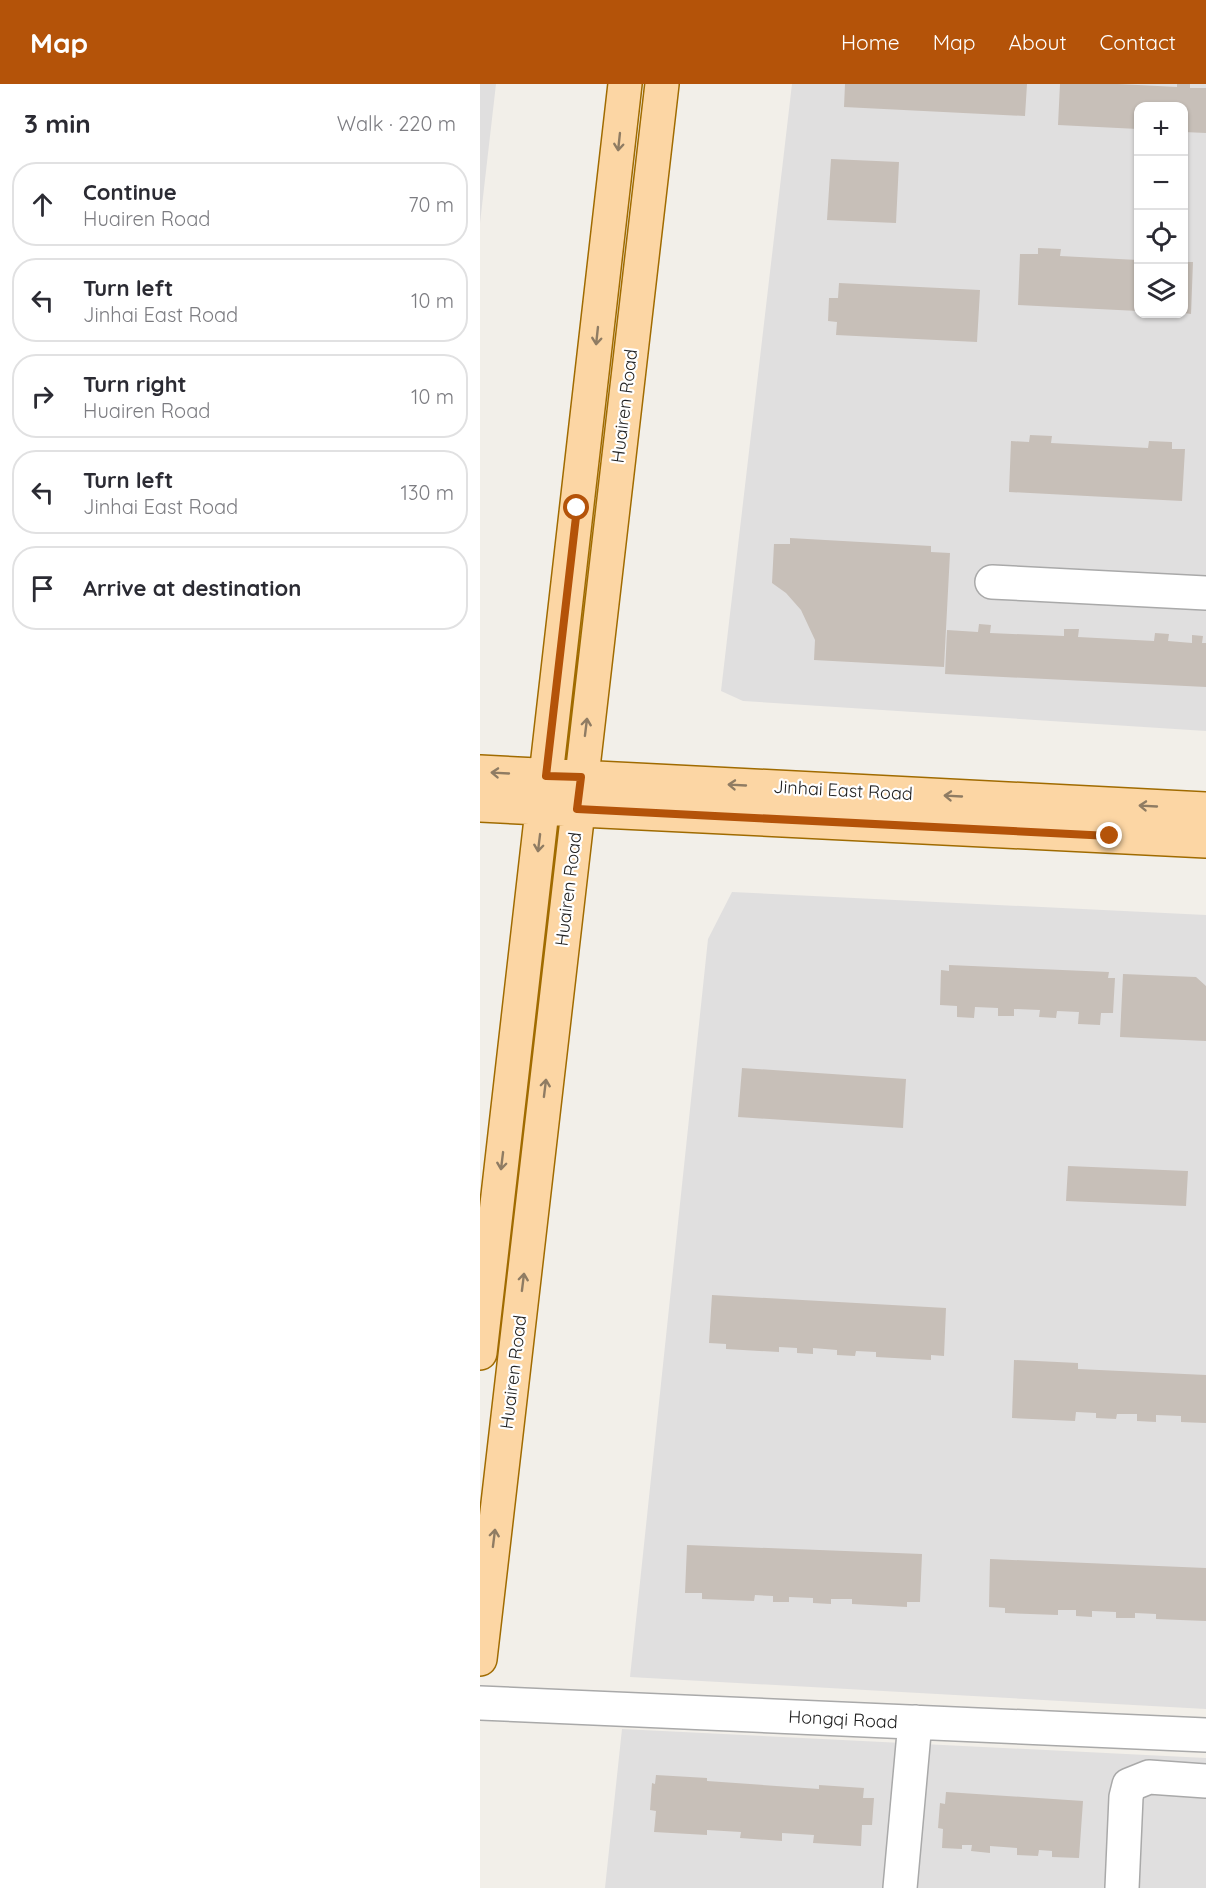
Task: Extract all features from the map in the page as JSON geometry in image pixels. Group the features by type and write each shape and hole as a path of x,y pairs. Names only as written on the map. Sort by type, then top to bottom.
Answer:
{"main road":[{"name":"Huairen Road","path":"480,1353 625,84"},
{"name":"Huairen Road","path":"480,1659 662,84"},
{"name":"Jinhai East Road","path":"480,772 546,776 579,793 1206,841"},
{"name":"Jinhai East Road","path":"480,805 543,808 579,793 1206,808"}],"street":[{"path":"992,582 1206,593"},
{"name":"Hongqi Road","path":"480,1703 1206,1735"},
{"path":"900,1888 915,1722"},
{"path":"1122,1888 1126,1797 1129,1785 1149,1777 1206,1781"}],"shaded area":[{"path":"480,84 496,84 480,223"},
{"path":"792,84 1206,84 1206,731 743,701 721,691"},
{"path":"732,892 1206,915 1206,1709 630,1677 708,939"},
{"path":"622,1729 1206,1758 1206,1888 605,1888"}],"building":[{"path":"845,84 1027,84 1025,116 844,107"},
{"path":"1060,84 1177,87 1177,84 1190,84 1190,88 1206,88 1206,133 1188,132 1188,102 1134,102 1134,129 1058,125"},
{"path":"831,159 899,162 896,223 827,220"},
{"path":"1038,248 1061,249 1060,256 1134,260 1134,311 1018,305 1020,254 1038,254"},
{"path":"1188,262 1193,262 1191,314 1188,314"},
{"path":"839,283 980,290 977,342 836,335 837,322 828,321 829,298 838,298"},
{"path":"1030,435 1052,436 1051,443 1148,448 1149,441 1172,442 1172,449 1185,449 1182,501 1009,492 1011,441 1029,442"},
{"path":"790,538 931,546 931,552 950,553 944,667 814,660 815,640 801,610 786,593 772,583 774,544 790,544"},
{"path":"979,624 991,625 990,633 1064,636 1064,629 1079,629 1078,637 1154,641 1155,633 1169,634 1168,641 1192,643 1192,635 1203,636 1202,643 1206,643 1206,687 945,674 947,630 978,632"},
{"path":"949,965 1109,972 1108,978 1115,978 1113,1013 1101,1013 1100,1025 1078,1024 1079,1012 1057,1011 1056,1018 1039,1017 1040,1010 1014,1009 1014,1016 998,1016 998,1008 975,1007 974,1018 957,1017 957,1006 940,1005 941,970 949,971"},
{"path":"1123,974 1196,977 1206,986 1206,1041 1120,1037"},
{"path":"742,1068 906,1079 903,1128 738,1117"},
{"path":"1068,1166 1188,1171 1186,1206 1066,1201"},
{"path":"712,1295 946,1308 944,1356 931,1355 931,1360 876,1357 876,1352 856,1351 855,1356 837,1355 837,1350 813,1348 813,1354 797,1353 797,1348 779,1347 779,1352 726,1349 726,1344 709,1343"},
{"path":"1014,1360 1078,1363 1078,1369 1206,1375 1206,1423 1181,1422 1181,1416 1156,1415 1156,1422 1137,1421 1137,1414 1117,1414 1116,1419 1096,1418 1096,1413 1076,1412 1075,1421 1012,1418"},
{"path":"687,1545 922,1554 920,1602 907,1602 907,1607 852,1604 852,1599 831,1599 831,1604 813,1603 813,1598 789,1597 789,1602 773,1602 773,1596 755,1595 754,1601 702,1599 702,1593 685,1593"},
{"path":"990,1559 1206,1568 1206,1621 1156,1619 1156,1614 1135,1613 1135,1618 1116,1618 1116,1612 1092,1611 1092,1617 1076,1616 1076,1610 1058,1610 1058,1615 1005,1613 1005,1608 989,1607"},
{"path":"656,1775 819,1789 819,1785 864,1788 863,1798 874,1798 872,1825 862,1825 861,1846 813,1843 814,1835 782,1833 782,1841 740,1838 741,1832 707,1830 707,1835 654,1832 656,1811 650,1810 652,1783 655,1784"},
{"path":"946,1792 1083,1801 1079,1858 1052,1857 1052,1851 1039,1850 1038,1856 1017,1855 1017,1848 990,1846 990,1853 971,1851 972,1845 962,1845 962,1849 942,1848 943,1829 938,1828 940,1803 945,1804"}],"route":[{"path":"577,508 546,776 581,777 577,809 1110,836"}]}
